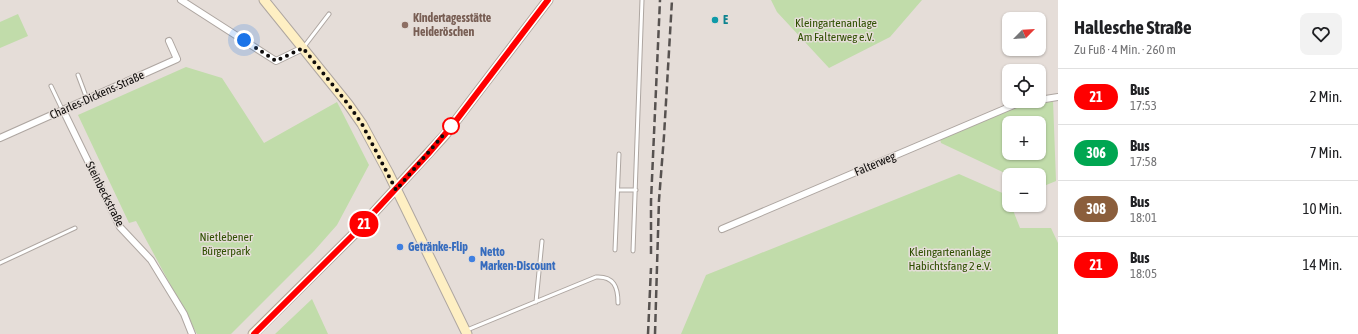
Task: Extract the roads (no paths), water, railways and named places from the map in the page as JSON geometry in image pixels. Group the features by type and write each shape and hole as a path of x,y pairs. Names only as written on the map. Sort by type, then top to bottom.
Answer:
{"main road":[{"path":"264,0 348,104 362,124 466,333"},
{"path":"254,334 396,190 445,134 548,0"}],"street":[{"path":"181,0 276,61 303,48"},
{"name":"Charles-Dickens-Straße","path":"0,138 177,60 169,41"},
{"path":"1046,99 1058,97"},
{"name":"Falterweg","path":"722,230 1006,108"},
{"name":"Steinbeckstraße","path":"63,110 120,227 151,260 184,314 192,334"}],"lane":[{"path":"633,251 642,0"},
{"path":"303,48 329,14"},
{"path":"78,75 87,99"},
{"path":"51,86 63,110"},
{"path":"615,250 619,154"},
{"path":"618,190 636,190"},
{"path":"0,263 75,228"},
{"path":"536,302 542,241"},
{"path":"466,333 596,277 602,276 610,279 614,283 618,294 618,303"}],"railway":[{"path":"651,254 651,201 660,0"},
{"path":"655,334 659,200 672,0"},
{"path":"648,334 651,268"}],"place":[{"name":"E","path":"715,20"},
{"name":"Kindertagesstätte Heideröschen","path":"405,25"},
{"name":"Getränke-Flip","path":"400,247"},
{"name":"Netto Marken-Discount","path":"472,259"}],"park label":[{"name":"Kleingartenanlage Am Falterweg e.V.","path":"836,30"},
{"name":"Nietlebener Bürgerpark","path":"226,244"},
{"name":"Kleingartenanlage Habichtsfang 2 e.V.","path":"950,259"}]}
